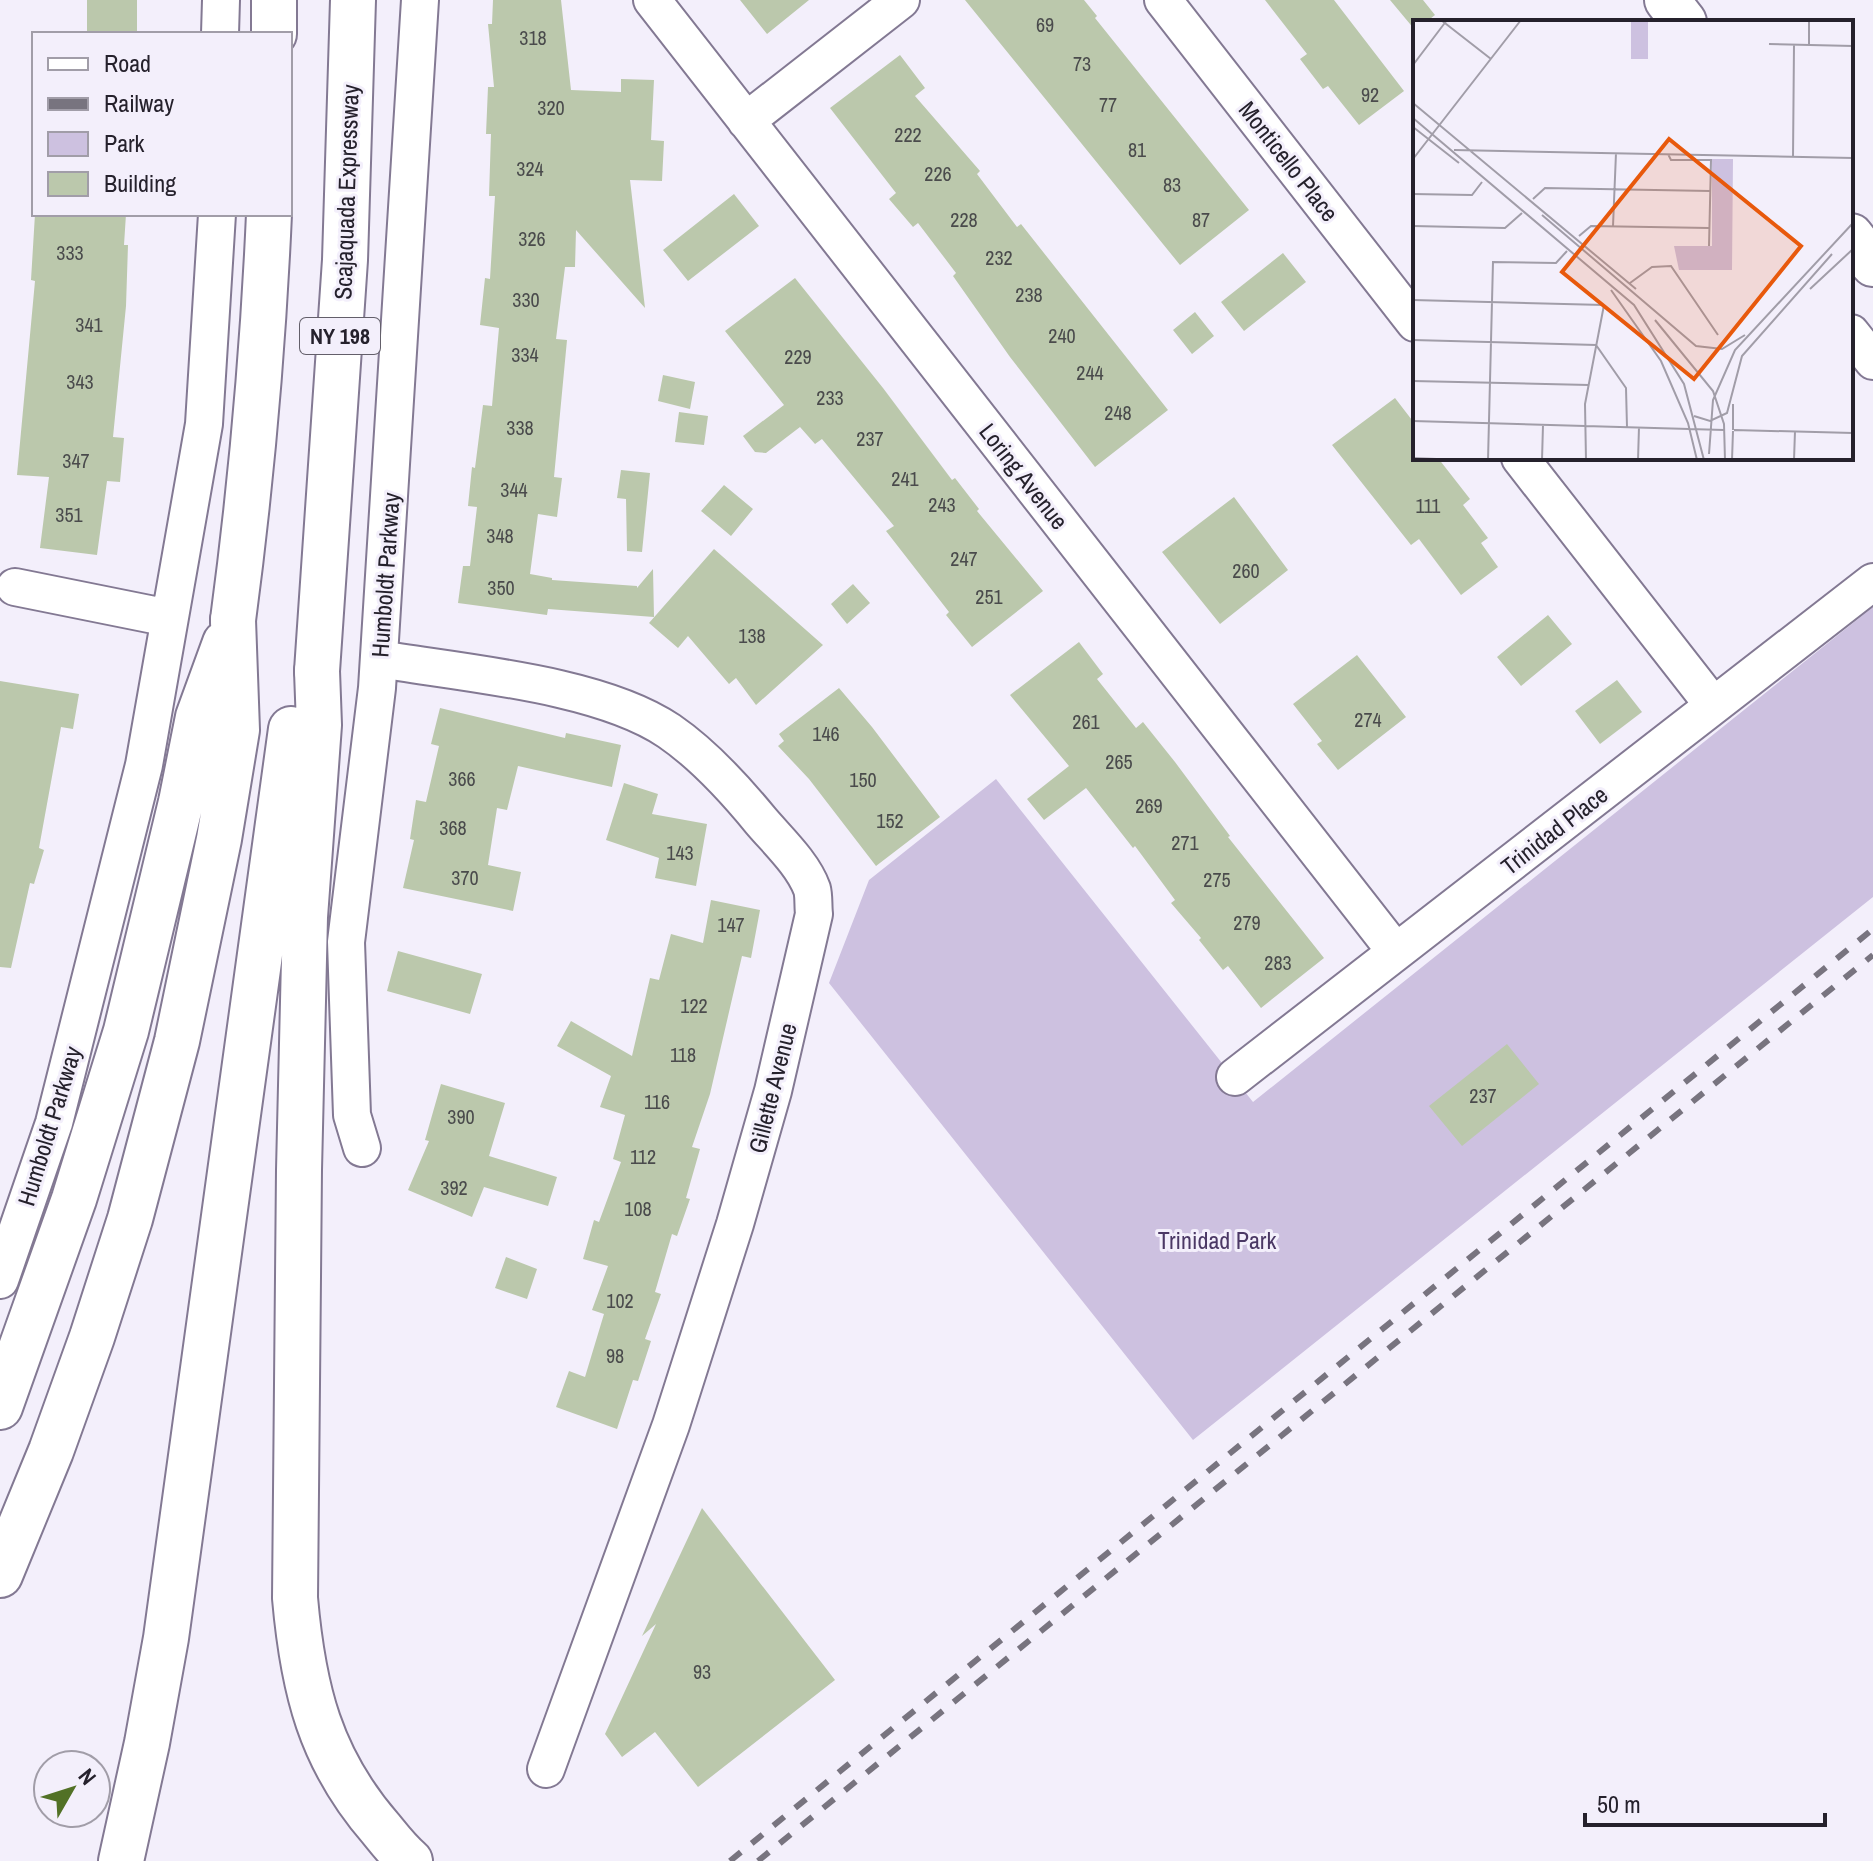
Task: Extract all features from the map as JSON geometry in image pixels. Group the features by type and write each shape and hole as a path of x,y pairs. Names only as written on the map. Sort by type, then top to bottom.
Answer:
{"main road":[{"path":"274,0 274,32"},
{"name":"Scajaquada Expressway","path":"353,0 345,260 317,671 319,725 305,917 295,1598 300,1656 314,1713 336,1765 369,1815 410,1861"},
{"path":"1667,0 1682,20"},
{"name":"NY 198","path":"233,620 254,445 269,216"},
{"path":"1853,239 1873,264"},
{"path":"0,1407 74,1199 126,1031 181,802 198,717 233,620"},
{"path":"0,1575 51,1451 92,1337 130,1219 174,1056 219,839 237,730 233,620"},
{"path":"121,1861 166,1638 292,721 317,671"}],"street":[{"path":"220,32 221,0"},
{"name":"Humboldt Parkway","path":"362,1148 352,1115 346,942 379,659 420,0"},
{"name":"Loring Avenue","path":"652,0 1396,952"},
{"path":"746,121 901,0"},
{"name":"Monticello Place","path":"1163,0 1413,320"},
{"name":"Humboldt Parkway","path":"0,1280 54,1123 144,765 204,424 217,216"},
{"path":"1853,336 1873,361"},
{"path":"1522,460 1713,705"},
{"path":"5,581 169,618"},
{"name":"Trinidad Place","path":"1235,1077 1873,582"},
{"name":"Gillette Avenue","path":"379,659 575,693 627,710 667,729 697,752 743,800 794,860 812,889 814,914 773,1091 735,1224 671,1425 546,1769"}],"green space":[{"name":"Trinidad Park","path":"1873,607 1873,897 1193,1440 829,983 869,880 996,779 1253,1102"}],"building":[{"path":"87,0 137,0 137,32 87,32"},
{"path":"493,0 561,0 571,90 621,92 621,79 654,80 651,140 664,141 662,181 630,180 645,308 576,230 575,267 565,267 556,339 567,340 554,477 562,478 557,517 538,514 530,574 552,580 637,588 653,569 654,617 548,609 547,615 458,603 463,566 470,566 477,507 468,506 472,467 475,468 483,405 492,406 499,328 480,325 485,278 490,279 495,196 489,196 491,134 486,134 488,87 494,87 488,24 492,24"},
{"path":"740,0 809,0 767,34"},
{"path":"965,0 1084,0 1097,16 1095,18 1249,210 1180,265"},
{"path":"1265,0 1334,0 1404,91 1359,125 1328,86 1323,89 1300,59 1307,54"},
{"path":"1390,0 1423,0 1435,15 1429,20 1413,20 1413,28"},
{"path":"900,55 925,88 915,96 980,171 977,174 1017,227 1021,224 1168,410 1095,467 1010,357 953,276 956,273 918,223 913,227 889,199 896,193 830,108"},
{"path":"734,194 759,226 688,281 663,250"},
{"path":"35,216 126,216 126,306 113,437 124,438 120,482 107,481 97,555 40,548 49,477 17,475 35,281 31,280"},
{"path":"1283,253 1306,282 1244,331 1221,302"},
{"path":"795,278 1043,591 972,647 886,531 894,526 822,439 815,444 800,427 766,453 755,452 743,436 784,405 725,331"},
{"path":"1195,312 1214,336 1192,354 1173,330"},
{"path":"663,375 695,382 690,409 658,401"},
{"path":"1395,398 1413,421 1413,460 1440,460 1470,499 1463,505 1488,538 1481,543 1498,567 1461,595 1419,539 1411,545 1332,445"},
{"path":"679,412 708,416 704,445 675,442"},
{"path":"621,470 650,473 642,552 627,551 626,499 617,498"},
{"path":"724,485 753,509 731,536 701,511"},
{"path":"1234,497 1288,570 1220,624 1162,552"},
{"path":"714,549 823,645 756,705 736,678 729,684 688,636 678,648 649,623"},
{"path":"853,584 870,603 847,624 831,604"},
{"path":"1548,615 1572,644 1521,686 1497,657"},
{"path":"1079,642 1103,674 1097,679 1136,728 1143,722 1228,837 1324,958 1261,1008 1228,966 1223,970 1199,940 1201,938 1171,903 1175,900 1135,846 1133,848 1086,788 1044,820 1027,799 1069,766 1010,695"},
{"path":"1357,655 1406,717 1338,770 1317,744 1322,741 1293,704"},
{"path":"1617,680 1642,712 1600,744 1575,711"},
{"path":"0,681 79,694 73,729 61,727 39,848 44,850 34,884 30,883 11,968 0,967"},
{"path":"839,688 940,817 876,866 809,779 778,746 784,741 779,734"},
{"path":"440,708 565,738 566,733 621,745 612,787 518,766 507,810 497,808 488,865 521,872 513,911 403,888 414,840 410,839 416,800 426,802 439,746 431,744"},
{"path":"624,783 658,794 652,814 707,824 696,886 655,878 659,858 606,840"},
{"path":"711,900 760,910 751,958 742,956 710,1094 692,1147 700,1149 686,1198 690,1199 677,1236 672,1234 655,1292 661,1294 645,1339 651,1341 638,1381 633,1380 617,1429 556,1407 569,1371 585,1377 604,1314 592,1310 608,1266 583,1259 594,1220 599,1222 621,1162 613,1159 625,1115 600,1107 611,1076 557,1046 571,1021 632,1056 650,978 659,980 671,934 703,943"},
{"path":"398,951 482,974 470,1014 387,991"},
{"path":"1507,1044 1539,1084 1462,1146 1429,1106"},
{"path":"441,1084 505,1103 489,1156 557,1177 548,1206 484,1187 472,1217 408,1190 429,1141 425,1140"},
{"path":"506,1257 537,1269 527,1299 495,1288"},
{"path":"702,1508 835,1680 698,1787 655,1732 622,1757 605,1734 656,1624 642,1636"}],"railway":[{"path":"730,1861 1873,929"},
{"path":"758,1861 1873,955"}]}
